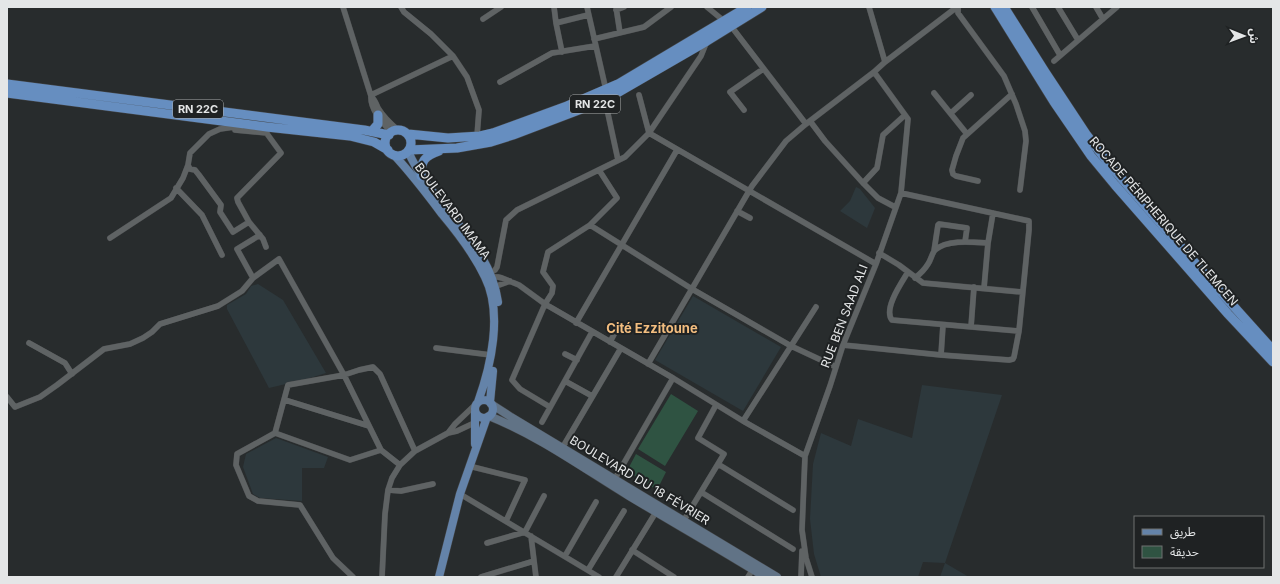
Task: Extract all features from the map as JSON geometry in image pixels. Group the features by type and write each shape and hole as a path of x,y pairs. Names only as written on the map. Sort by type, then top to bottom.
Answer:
{"highway":[{"name":"RN 22C","path":"408,150 469,147 491,142 605,100 707,41 727,23 736,11 747,7"},
{"name":"RN 22C","path":"408,134 448,138 477,136 493,133 513,126 606,90 727,23 762,7"},
{"name":"ROCADE PÉRIPHERIQUE DE TLEMCEN","path":"995,7 1054,102 1091,156 1228,314 1273,362"},
{"path":"1004,7 1086,134 1109,164 1273,350"},
{"name":"RN 22C","path":"7,84 372,132 393,132"},
{"name":"RN 22C","path":"7,92 254,125 266,130 358,137 374,142 391,152"},
{"path":"372,132 378,124 378,115"},
{"path":"393,132 408,134 411,140 408,150 401,155 391,152 386,145 386,139 393,132"},
{"path":"422,176 422,164 425,158 444,149"}],"main road":[{"name":"BOULEVARD IMAMA","path":"408,150 422,176 480,254 493,288 498,308 499,322 491,378 491,403 493,410 480,413"},
{"name":"BOULEVARD IMAMA","path":"391,152 411,174 489,276"},
{"name":"BOULEVARD IMAMA","path":"439,577 460,494 474,453 491,355 494,316 493,288"},
{"path":"480,413 485,399 491,403"},
{"name":"BOULEVARD DU 18 FÉVRIER","path":"491,403 561,450 613,482 656,512 765,577"},
{"name":"BOULEVARD IMAMA","path":"474,453 480,413"},
{"name":"BOULEVARD DU 18 FÉVRIER","path":"480,413 513,426 561,450"},
{"name":"BOULEVARD DU 18 FÉVRIER","path":"613,482 684,520 777,577"}],"street":[{"path":"343,7 371,96 371,101 378,115 393,132"},
{"path":"400,7 431,34 453,56 467,78 479,110 477,136"},
{"path":"483,19 501,7"},
{"path":"554,7 562,52"},
{"path":"587,7 606,90"},
{"path":"620,33 616,9 624,7"},
{"path":"594,39 644,27 671,7"},
{"path":"707,7 727,23 808,123 863,184 878,198 895,207"},
{"path":"869,7 885,62"},
{"path":"648,364 749,192 786,142 885,62 958,7"},
{"path":"958,7 958,13 1004,76 1025,131 1026,141 1020,190"},
{"path":"1032,7 1060,55"},
{"path":"1058,7 1078,40"},
{"path":"1096,7 1103,19"},
{"path":"1054,61 1117,7"},
{"path":"556,23 588,15"},
{"path":"489,276 497,267 506,220 517,210 625,157 649,133 701,56 707,41"},
{"path":"500,82 552,53 595,46"},
{"path":"371,96 453,56"},
{"path":"744,110 730,92 763,69"},
{"path":"863,184 877,168 883,135 905,115 874,72"},
{"path":"934,93 967,134"},
{"path":"978,181 953,174 952,170 963,138 1012,94"},
{"path":"639,95 649,133 876,264"},
{"path":"951,113 971,95"},
{"path":"371,96 375,100 393,132"},
{"path":"605,100 618,160"},
{"name":"RUE BEN SAAD ALI","path":"812,577 806,558 802,530 805,456 843,345 876,264 901,193 908,119 905,115"},
{"path":"110,238 171,198 183,178 188,165 190,153 209,134 223,129 254,125"},
{"path":"223,129 266,130 281,153 237,198 249,222 263,239 266,247"},
{"path":"576,323 677,150"},
{"path":"188,165 190,169 195,170 221,205 220,212 233,232 249,222"},
{"path":"550,407 520,389 512,380 545,304 552,292 553,286 543,272 548,252 590,225 617,198 599,170"},
{"path":"176,188 202,215 222,256"},
{"path":"843,345 941,356 1013,359 1014,357 1019,331 1029,221 901,193"},
{"path":"738,211 750,218"},
{"path":"984,288 988,243 993,213"},
{"path":"916,278 928,265 934,251 939,224 967,228 965,242"},
{"path":"590,225 692,289 791,346 836,367"},
{"path":"253,278 237,249 260,235"},
{"path":"934,251 948,244 965,242 988,243"},
{"path":"879,253 899,265 923,283 1022,292"},
{"path":"7,397 15,407 40,397 104,349 130,344 143,338 160,324 222,304 242,291 253,278 279,259 344,375 381,450 400,465"},
{"path":"908,272 892,300 889,313 890,318 895,321 1019,331"},
{"path":"489,276 498,277 519,285 545,304 576,323 805,456"},
{"path":"493,288 510,281"},
{"path":"971,328 974,287"},
{"path":"743,421 816,307"},
{"path":"610,342 619,325"},
{"path":"941,356 943,325"},
{"path":"542,422 592,332"},
{"path":"29,343 64,363 72,374"},
{"path":"436,348 491,355"},
{"path":"561,450 620,348"},
{"path":"565,354 577,360"},
{"path":"353,577 333,558 300,505 258,501 249,496 236,465 237,454 275,433 288,385 373,368 380,374 416,451"},
{"path":"613,482 673,378"},
{"path":"565,381 592,396"},
{"path":"285,400 369,426"},
{"path":"684,520 724,454 698,438 716,405"},
{"path":"448,433 455,424 480,413"},
{"path":"382,577 385,514 388,490 392,478 400,465 416,451 448,433 458,431 480,413"},
{"path":"275,433 350,460 381,450"},
{"path":"718,464 793,510"},
{"path":"469,466 526,480 506,521"},
{"path":"388,490 401,491 434,484"},
{"path":"701,492 793,549"},
{"path":"460,494 600,577"},
{"path":"487,543 525,532 544,496"},
{"path":"565,556 596,502"},
{"path":"588,570 624,511"},
{"path":"616,577 656,512"},
{"path":"801,577 802,530"},
{"path":"531,536 536,577"},
{"path":"632,550 674,577"},
{"path":"481,577 534,561"},
{"path":"748,577 752,569"}],"shaded area":[{"path":"856,187 860,189 875,208 867,228 840,211 850,201"},
{"path":"258,284 283,300 326,373 269,388 227,309 227,305 246,294 251,286"},
{"path":"693,296 781,347 743,411 655,360"},
{"path":"922,385 1002,395 945,563 923,562 918,577 821,577 814,554 810,519 813,464 821,433 851,446 858,419 912,438"},
{"path":"276,438 328,457 324,468 302,468 302,501 260,498 253,494 243,467 246,454"},
{"path":"945,563 969,577 940,577"}],"green space":[{"path":"671,394 698,411 665,466 638,449"},
{"path":"636,454 666,472 657,490 627,471"}],"district":[{"name":"Cité Ezzitoune","path":"652,328"}]}
